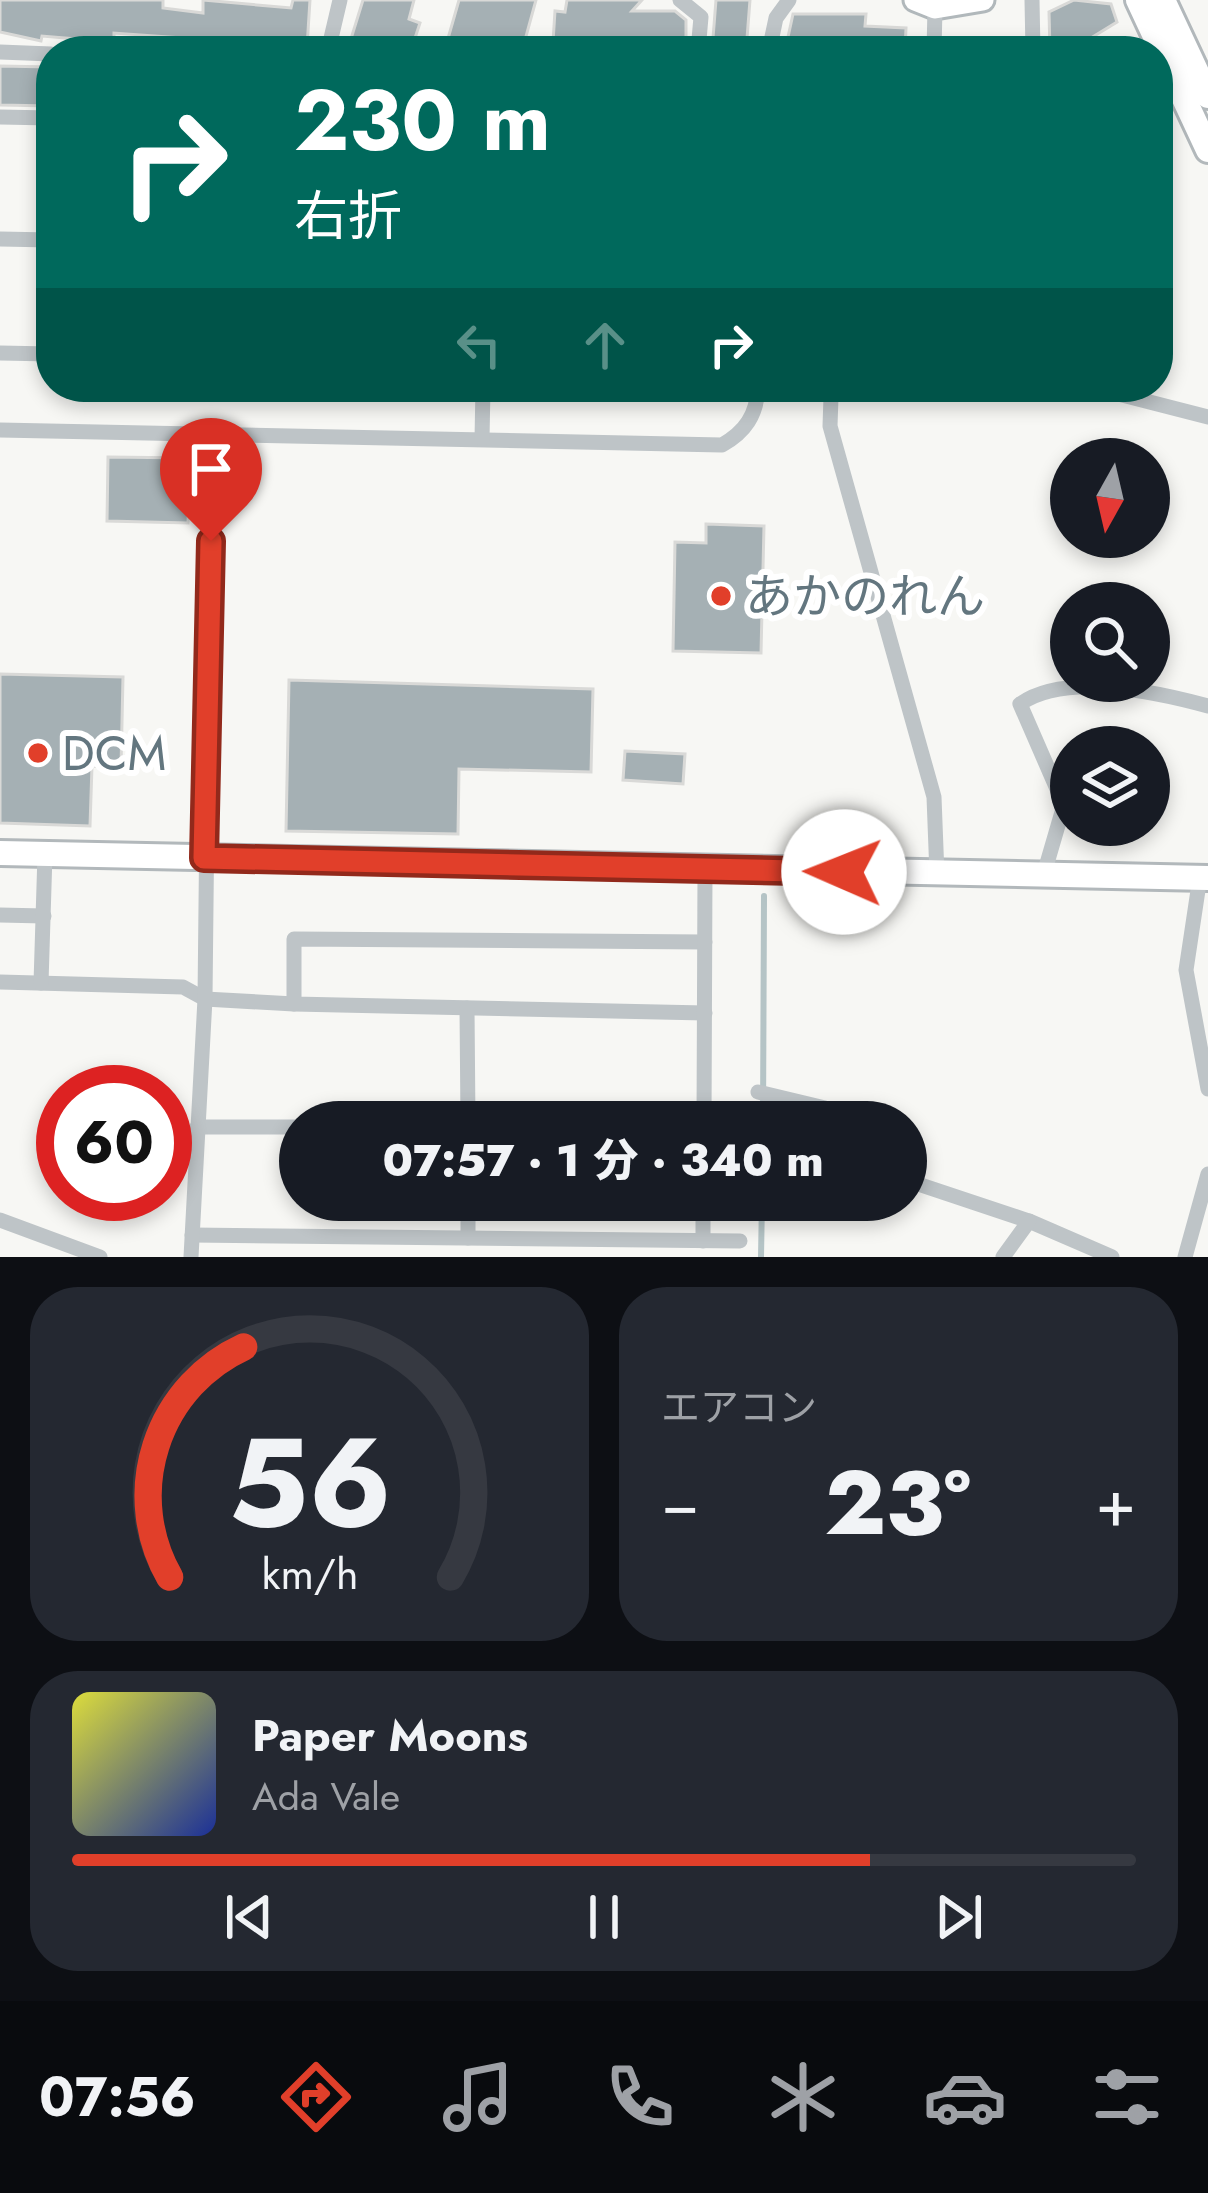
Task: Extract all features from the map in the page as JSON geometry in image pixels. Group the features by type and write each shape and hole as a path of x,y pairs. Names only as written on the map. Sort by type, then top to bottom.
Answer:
{"main road":[{"path":"1138,0 1155,36"},
{"path":"1163,0 1208,96"},
{"path":"1173,76 1208,151"},
{"path":"0,854 1204,878"}],"street":[{"path":"332,36 340,0"},
{"path":"680,0 700,17 699,36"},
{"path":"772,36 776,18 789,0"},
{"path":"931,36 925,4 983,0"},
{"path":"1032,0 1033,36"},
{"path":"0,52 36,53"},
{"path":"0,117 36,118"},
{"path":"0,239 36,240"},
{"path":"0,353 36,354"},
{"path":"482,439 483,402"},
{"path":"0,430 722,445 743,434 757,402"},
{"path":"831,402 830,426 870,584 934,797 937,874"},
{"path":"1150,402 1208,417"},
{"path":"191,1257 205,999 211,434"},
{"path":"1043,878 1064,805 1020,704 1039,691 1084,689 1179,698 1208,706"},
{"path":"41,982 44,854"},
{"path":"704,1101 705,869"},
{"path":"1204,878 1186,970 1208,1088"},
{"path":"0,915 44,916"},
{"path":"294,1004 294,939 705,942"},
{"path":"0,982 183,987 205,999 294,1004 704,1013"},
{"path":"467,1008 468,1101"},
{"path":"758,1092 796,1101"},
{"path":"197,1126 279,1127"},
{"path":"1185,1257 1208,1174"},
{"path":"927,1187 1029,1221 1112,1257"},
{"path":"0,1220 72,1251 100,1257"},
{"path":"468,1221 468,1238"},
{"path":"703,1221 703,1241"},
{"path":"1003,1257 1029,1221"},
{"path":"192,1235 740,1241"}],"building":[{"path":"0,0 163,0 163,8 203,13 203,0 291,8 293,0 310,0 308,36 114,33 36,36 36,40 0,32"},
{"path":"363,0 414,0 409,19 420,23 416,36 352,36"},
{"path":"459,0 536,0 526,36 449,36"},
{"path":"567,0 642,0 632,11 675,11 686,20 686,36 553,36 555,11 565,12"},
{"path":"716,0 750,0 747,36 713,36"},
{"path":"1074,0 1111,4 1117,22 1094,36 1050,36 1049,12"},
{"path":"793,14 866,14 865,26 906,28 906,36 788,36"},
{"path":"0,66 36,67 36,106 0,105"},
{"path":"108,457 190,458 188,523 107,521"},
{"path":"706,524 764,526 761,653 673,651 675,542 706,543"},
{"path":"0,674 123,677 121,767 92,766 90,826 0,823"},
{"path":"289,680 593,689 591,772 459,769 458,834 286,831"},
{"path":"625,751 685,754 683,784 623,780"}],"waterway":[{"path":"763,1101 764,896"},
{"path":"761,1257 762,1221"}],"place":[{"name":"あかのれん","path":"721,596"},
{"name":"DCM","path":"38,753"}],"route":[{"path":"211,541 204,858 844,872"}]}
